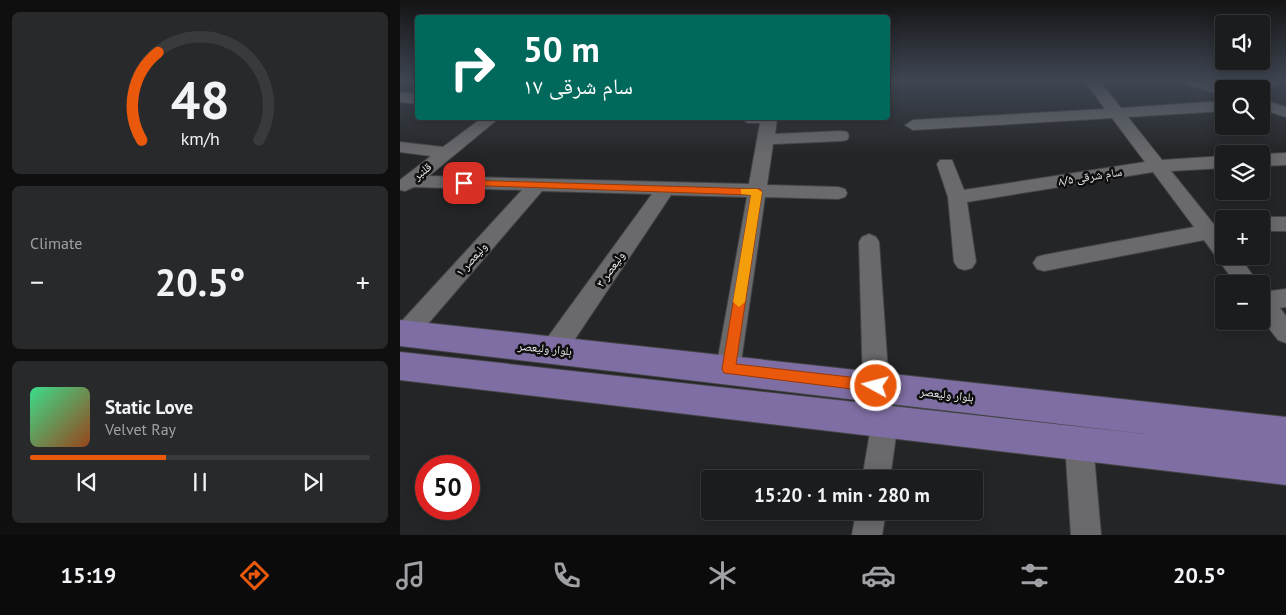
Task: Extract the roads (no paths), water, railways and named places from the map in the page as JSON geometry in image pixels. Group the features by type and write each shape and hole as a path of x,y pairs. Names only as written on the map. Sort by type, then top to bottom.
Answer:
{"main road":[{"name":"بلوار ولیعصر","path":"403,333 1286,434"},
{"path":"400,366 1286,467"}],"street":[{"path":"1044,263 1211,227 1157,166 1110,105"},
{"path":"913,125 1215,106"},
{"path":"1270,107 1286,112"},
{"name":"قلنبر","path":"405,185 489,120"},
{"path":"728,369 769,120"},
{"path":"765,139 841,136"},
{"path":"400,148 446,153"},
{"path":"1270,160 1286,159"},
{"name":"سام شرقی ۸/۵","path":"957,197 1157,166 1215,163"},
{"path":"946,164 957,197 964,262"},
{"path":"405,185 536,185 838,193"},
{"name":"ولیعصر ۱","path":"403,333 536,185"},
{"name":"ولیعصر ۳","path":"554,349 665,189"},
{"path":"1270,224 1286,224"},
{"path":"869,242 876,386"},
{"path":"1270,300 1286,298"},
{"path":"1270,313 1286,333"},
{"path":"877,470 885,421"},
{"path":"1079,443 1086,535"},
{"path":"867,535 869,520"}]}
